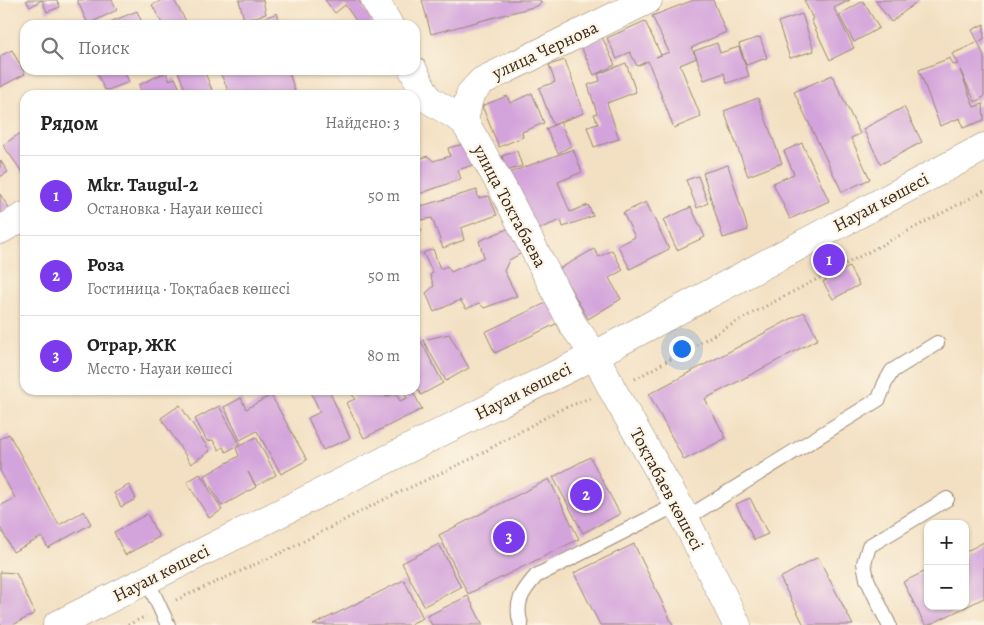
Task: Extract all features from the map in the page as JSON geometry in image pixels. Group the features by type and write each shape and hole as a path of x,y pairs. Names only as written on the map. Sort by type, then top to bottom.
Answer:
{"street":[{"path":"375,0 386,20"},
{"name":"улица Чернова","path":"464,121 470,94 482,81 648,0"},
{"name":"улица Токтабаева","path":"414,75 418,90"},
{"name":"улица Токтабаева","path":"421,102 464,121 502,187 573,325 595,355"},
{"name":"Науаи көшесі","path":"57,625 595,355 984,147"},
{"path":"0,230 20,219"},
{"name":"Тоқтабаев көшесі","path":"595,355 612,389 681,511 737,625"}],"lane":[{"path":"521,625 519,618 521,594 536,576 681,511 880,399 885,383 892,371 937,343"},
{"path":"889,625 867,578 864,563 869,546 947,499"},
{"path":"148,580 168,625"}],"path":[{"path":"128,625 190,593 285,551 380,502 473,458 558,411 643,376 749,315 984,191"}],"building":[{"path":"26,0 42,0 30,7"},
{"path":"42,0 57,0 60,7 47,12"},
{"path":"77,0 112,0 117,10 96,20 86,20"},
{"path":"162,0 174,0 185,20 160,20 152,5"},
{"path":"239,0 263,0 266,14 244,20"},
{"path":"325,0 358,0 373,20 356,20 345,5 335,13"},
{"path":"422,0 540,0 541,3 537,6 431,34"},
{"path":"694,0 713,0 726,32 691,48 697,58 680,65 701,117 674,128 648,61 637,66 630,52 617,59 607,38 645,21 661,55 656,57 669,52 652,16"},
{"path":"804,0 850,0 834,8 854,48 830,60 811,20 813,19"},
{"path":"875,0 919,0 891,22"},
{"path":"863,1 879,28 854,42 839,15"},
{"path":"137,11 141,20 115,20"},
{"path":"277,13 279,20 259,20"},
{"path":"802,14 814,51 790,58 778,22"},
{"path":"984,24 984,39 978,42 972,30"},
{"path":"602,37 615,65 594,75 581,47"},
{"path":"760,37 767,58 746,65 739,44"},
{"path":"978,42 984,56 984,97 975,102 960,70 974,107 983,104 984,120 963,128 960,118 940,126 919,70 950,58 953,65 958,64 952,54"},
{"path":"717,43 720,53 739,47 749,76 727,83 724,73 704,80 694,51"},
{"path":"12,50 20,65 20,75 23,75 0,87 0,56"},
{"path":"565,60 584,113 553,125 539,88 555,82 549,65"},
{"path":"626,63 636,92 607,103 619,139 594,147 587,127 598,124 594,114 597,113 588,85 600,81 598,74"},
{"path":"98,75 126,75 129,82 108,90 104,89"},
{"path":"160,75 167,75 169,80 175,78 181,90 140,90 139,85"},
{"path":"180,75 206,75 212,90 185,90"},
{"path":"221,75 290,75 295,90 228,90"},
{"path":"832,75 860,134 851,138 870,179 842,192 794,92"},
{"path":"532,93 544,123 522,132 523,137 499,147 482,106 507,96 510,103"},
{"path":"758,98 782,163 748,176 724,111"},
{"path":"904,107 922,142 881,164 863,129"},
{"path":"560,122 571,146 558,153 546,129"},
{"path":"20,133 20,169 3,145"},
{"path":"471,142 482,162 458,170 461,179 420,194 420,158 428,156 433,161 450,156 448,148"},
{"path":"802,143 829,201 790,219 773,183 794,174 784,151"},
{"path":"573,149 582,172 558,182 570,212 588,205 593,216 563,227 561,220 536,230 509,173"},
{"path":"517,151 522,166 507,171 502,156"},
{"path":"0,160 8,172 0,177"},
{"path":"728,165 748,230 723,238 703,173"},
{"path":"698,176 708,203 697,208 686,180"},
{"path":"477,190 478,198 489,196 497,215 461,228 464,240 443,248 432,218 421,220 420,218 420,204 421,206"},
{"path":"0,194 12,213 0,221"},
{"path":"646,202 669,249 630,269 618,246 635,237 623,213"},
{"path":"691,207 705,237 677,250 663,220"},
{"path":"512,227 524,252 509,260 504,271 517,296 484,308 479,303 466,309 460,300 434,312 426,293 434,286 430,275 433,273 423,253 433,249 440,269 447,266 451,272 484,257 479,241"},
{"path":"594,249 599,257 612,250 623,270 609,278 621,299 588,319 559,269"},
{"path":"849,267 859,285 833,299 823,282"},
{"path":"550,301 560,322 495,353 485,332"},
{"path":"804,312 818,339 705,399 726,438 684,460 649,394"},
{"path":"449,334 469,368 446,381 423,340"},
{"path":"420,339 443,383 421,395 420,393"},
{"path":"271,395 307,460 281,474 257,431 240,440 224,407 241,398 246,409"},
{"path":"312,395 331,395 350,438 323,450 308,418 320,412"},
{"path":"353,395 385,395 386,397 397,395 400,401 407,398 406,395 415,395 422,409 364,438 346,403 355,399"},
{"path":"180,405 210,451 191,464 161,418"},
{"path":"219,406 240,444 226,452 223,447 219,450 213,440 207,441 195,419"},
{"path":"9,434 59,525 84,511 91,524 48,548 42,537 13,552 0,527 0,506 15,498 0,471 0,439"},
{"path":"256,437 276,475 256,486 248,472 256,487 222,506 204,476 239,456 236,448"},
{"path":"590,457 620,514 583,533 553,477"},
{"path":"200,474 222,510 209,518 187,482"},
{"path":"549,479 579,539 468,594 439,535"},
{"path":"129,485 136,499 121,507 114,493"},
{"path":"750,498 768,534 754,540 736,504"},
{"path":"147,514 159,537 125,555 114,532"},
{"path":"984,542 984,598 969,605 969,565 969,550"},
{"path":"439,544 461,587 424,606 402,563"},
{"path":"634,544 673,625 600,625 574,573"},
{"path":"818,557 853,625 804,625 780,578"},
{"path":"0,572 16,573 35,613 13,625 0,625"},
{"path":"924,572 924,610 960,610 929,625 925,625 903,582"},
{"path":"404,580 423,618 408,625 313,625"},
{"path":"468,596 483,625 432,625 427,616"}],"place":[{"name":"Mkr. Taugul-2","path":"829,260"},
{"name":"Роза","path":"586,495"},
{"name":"Отрар, ЖК","path":"509,537"}]}
